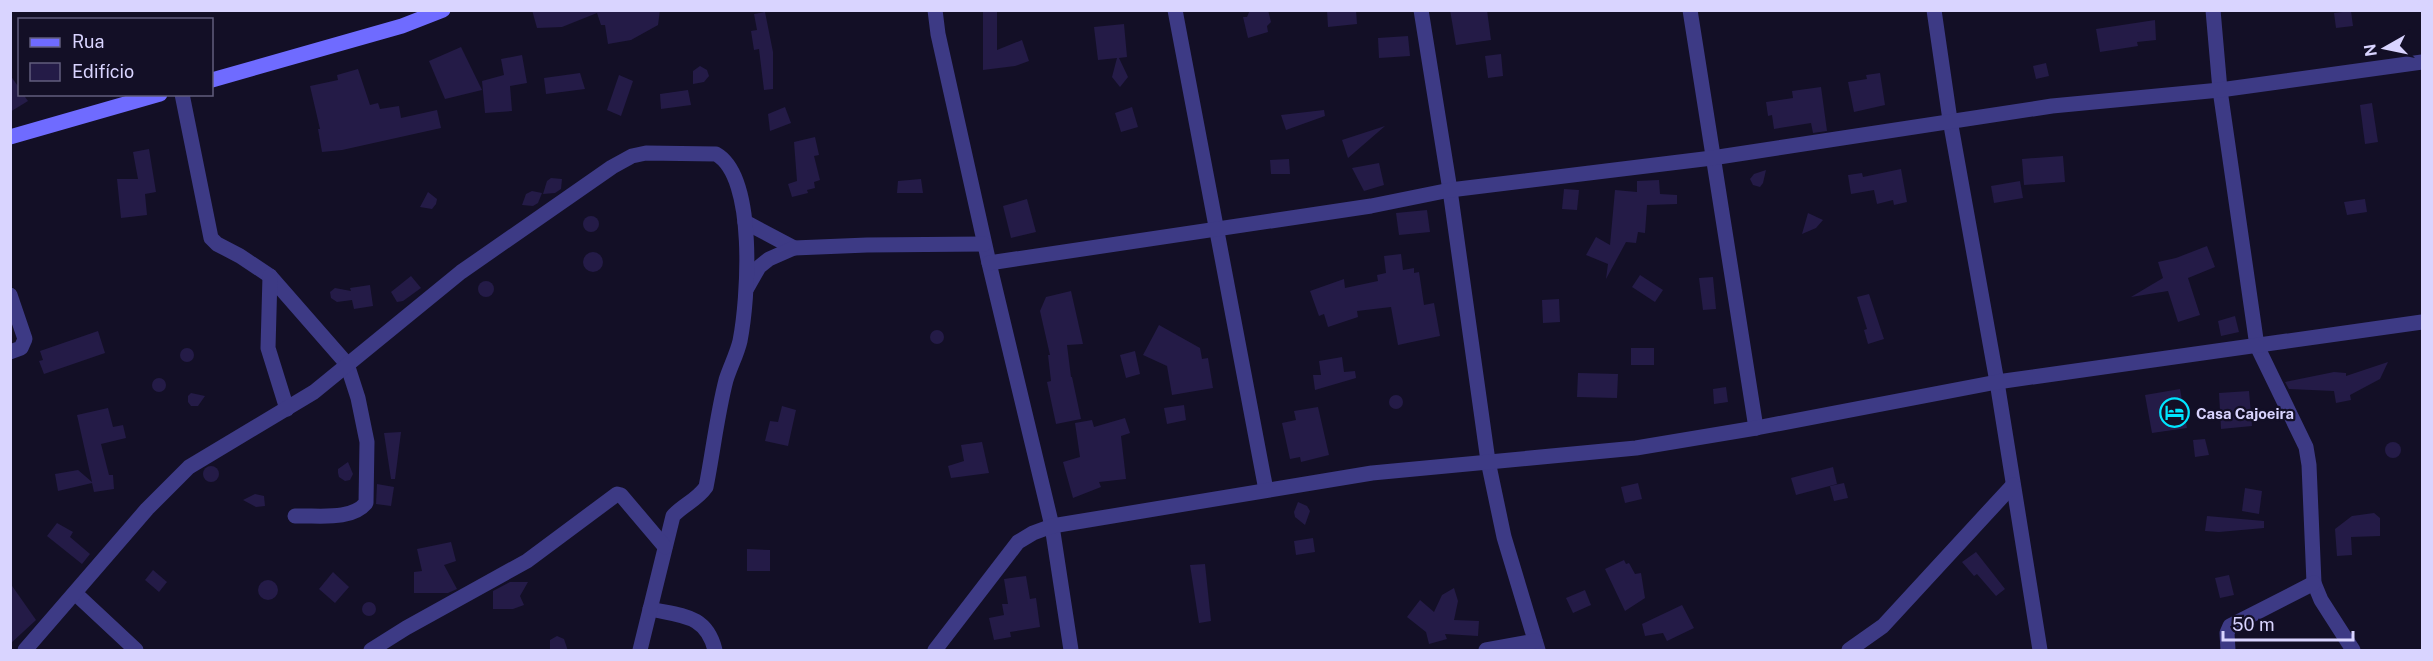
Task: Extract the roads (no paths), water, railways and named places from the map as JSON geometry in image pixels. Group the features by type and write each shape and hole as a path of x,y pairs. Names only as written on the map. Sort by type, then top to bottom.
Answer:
{"main road":[{"path":"213,80 402,26 443,10"},
{"path":"11,136 153,96"}],"street":[{"path":"935,10 938,34 988,263 1052,526 1071,651"},
{"path":"1175,10 1266,489"},
{"path":"1420,10 1450,190 1488,461 1504,537 1536,646 1486,651"},
{"path":"1690,10 1756,428"},
{"path":"1934,10 1950,120 2040,651"},
{"path":"2213,10 2220,90 2257,346 2306,447 2309,465 2314,583 2321,600 2354,651"},
{"path":"988,263 1217,227 1371,206 1450,190 1712,158 2052,106 2220,90 2422,62"},
{"path":"182,96 212,238 217,244 270,276 347,364 358,398 367,442 366,503 360,510 350,514 295,516"},
{"path":"26,651 39,644 76,594 147,509 189,467 314,392 461,272 612,167 632,156 646,153 716,154 723,158 729,166 742,199 745,222 747,288 740,342 726,379 706,487 699,497 680,508 673,516 640,651"},
{"path":"745,222 794,248"},
{"path":"747,288 759,267 769,259 794,248 867,244 984,244"},
{"path":"270,276 268,348 287,409"},
{"path":"10,295 25,339 21,348 10,352"},
{"path":"935,651 1018,542 1052,526 1372,473 1636,447 1756,428 1996,382 2422,322"},
{"path":"1849,651 1883,626 2013,485"},
{"path":"371,651 406,628 528,561 613,495 621,495 665,547"},
{"path":"2228,651 2227,633 2230,626 2314,583"},
{"path":"76,594 136,651"},
{"path":"650,609 692,618 703,625 711,637 715,651"}],"place":[{"name":"Casa Cajoeira","path":"2175,413"}]}
